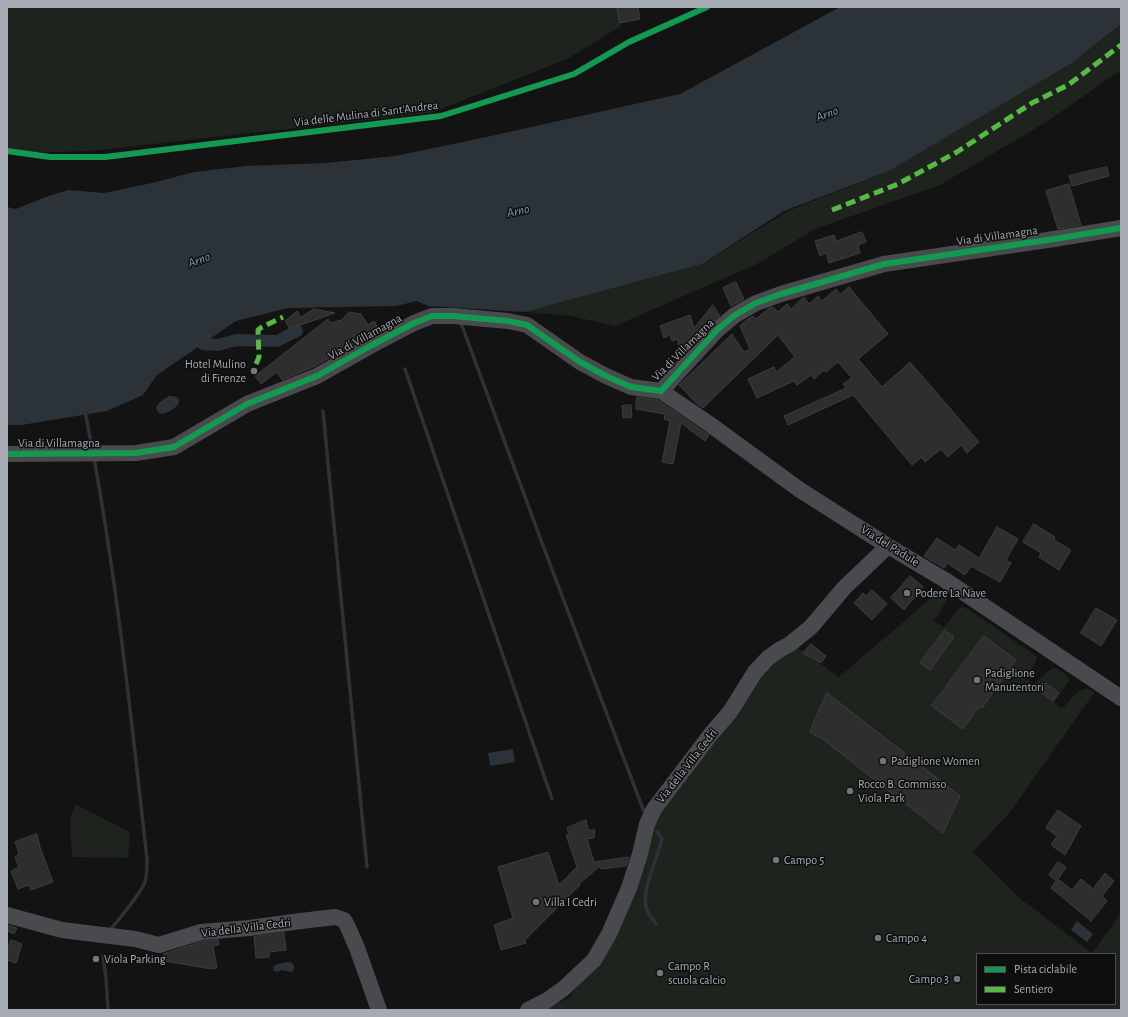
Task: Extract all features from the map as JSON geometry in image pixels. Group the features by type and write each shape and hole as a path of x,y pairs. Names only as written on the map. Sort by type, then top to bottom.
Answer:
{"street":[{"name":"Via di Villamagna","path":"7,454 136,453 174,447 247,404 316,376 414,323 432,316 454,316 508,321 527,325 580,362 606,376 631,386 661,391 717,330 735,314 762,300 884,264 1121,228"},
{"name":"Via del Padule","path":"661,391 708,423 800,490 945,580 1121,698"},
{"name":"Via della Villa Cedri","path":"528,1010 563,989 594,960 610,934 629,888 640,854 647,824 654,809 711,734 730,712 755,672 768,658 790,644 811,627 844,588 888,546"},
{"name":"Via della Villa Cedri","path":"7,915 62,930 135,939 159,945 201,932 249,928 336,917 344,920 347,924 379,1010"}],"shaded area":[{"path":"7,7 617,7 621,26 569,58 431,113 90,151 21,153 7,150"},
{"path":"1121,24 1121,70 1048,121 940,185 815,229 757,264 615,326 571,316 525,312 702,264 788,211 889,171 1072,63"},
{"name":"Rocco B. Commisso Viola Park","path":"943,588 947,600 934,621 944,627 959,608 963,607 1035,655 1037,659 1026,678 1034,684 1052,668 1056,668 1069,677 1069,681 1054,702 1062,709 1076,694 1082,690 1088,689 1094,693 1010,812 973,852 1018,897 1092,953 1121,913 1121,1010 534,1010 547,1003 561,1002 570,997 655,820 759,674 795,646 839,677"},
{"path":"75,804 130,832 128,858 72,857 70,820"}],"water":[{"name":"Arno","path":"840,7 1121,7 1121,24 1072,63 889,171 784,211 702,264 525,312 428,306 417,301 396,306 288,308 236,321 157,375 143,395 107,411 22,425 7,425 7,207 16,209 68,190 104,193 194,172 246,166 326,163 395,156 680,94"},
{"path":"169,396 178,398 178,404 168,412 162,414 158,412 156,409 157,405"},
{"path":"513,749 515,762 490,766 488,753"},
{"path":"1077,921 1093,934 1087,942 1071,930"},
{"path":"288,962 294,965 292,972 282,970 276,972 274,971 273,967 277,964"}],"building":[{"path":"617,7 638,7 640,19 620,23"},
{"path":"1107,167 1109,176 1072,186 1069,176"},
{"path":"1069,184 1081,225 1058,229 1046,191"},
{"path":"862,232 866,242 858,245 860,253 829,263 826,253 820,256 815,241 834,235 836,241"},
{"path":"736,282 744,299 731,306 723,288"},
{"path":"849,287 888,334 858,359 882,387 910,362 979,442 967,453 961,445 948,457 941,449 925,462 922,457 912,465 853,395 788,425 784,416 846,388 843,384 852,378 838,362 826,372 824,370 814,379 811,375 797,385 794,381 757,398 748,379 774,367 776,372 795,357 778,335 703,408 696,403 679,385 732,334 744,352 750,349 740,326 753,316 756,319 769,308 773,307 778,312 787,304 791,309 804,297 809,304 818,296 822,301 836,289 840,294"},
{"path":"713,305 720,316 710,324 681,354 676,350 679,346 677,339 672,341 670,335 664,338 660,326 690,315 694,328"},
{"path":"314,309 335,313 289,329 285,321 297,311 301,317"},
{"path":"349,312 361,314 368,325 374,321 379,330 313,367 282,380 277,372 261,384 255,376 328,319 330,323 342,320"},
{"path":"637,397 658,400 709,435 705,441 681,423 673,464 662,462 670,421 664,419 665,414 636,409"},
{"path":"631,405 632,417 623,418 622,406"},
{"path":"1034,524 1055,537 1054,540 1071,550 1059,570 1039,557 1041,553 1023,542"},
{"path":"997,527 1018,539 1006,560 1011,563 1000,582 971,566 965,575 947,563 944,568 924,556 937,538 955,550 959,545 979,558"},
{"name":"Podere La Nave","path":"910,576 923,587 904,610 891,598"},
{"path":"872,590 887,604 872,620 854,603 863,593 866,596"},
{"path":"1096,608 1117,620 1101,646 1081,633"},
{"path":"945,630 954,637 930,670 920,663"},
{"path":"984,636 1016,660 982,708 979,706 963,729 932,706"},
{"path":"811,644 826,656 821,663 803,653"},
{"path":"1045,683 1059,693 1053,701 1039,691"},
{"name":"Padiglione Women","path":"827,693 960,796 943,833 825,741 810,732"},
{"path":"1058,810 1081,826 1065,855 1051,845 1057,836 1046,828"},
{"name":"Villa I Cedri","path":"586,820 588,830 595,830 594,838 587,839 594,862 629,857 626,866 601,869 600,866 579,884 580,885 525,940 526,943 501,950 494,925 513,918 498,867 548,852 559,885 577,867 566,835 569,834 567,828"},
{"path":"37,834 40,847 53,882 31,890 29,885 18,889 11,871 19,867 15,857 19,854 15,842"},
{"path":"1058,862 1066,867 1058,879 1072,890 1081,879 1093,889 1105,873 1114,881 1102,896 1107,901 1091,921 1051,888 1056,881 1049,875"},
{"path":"7,925 17,928 14,934 7,931"},
{"path":"284,933 286,950 269,952 269,957 256,958 254,937"},
{"path":"11,940 22,944 16,963 7,960 7,950"},
{"path":"218,940 219,945 213,946 217,968 211,969 165,961 163,954 203,941"}],"waterway":[{"path":"461,323 542,543 646,814"},
{"path":"203,344 218,345 236,340 277,341 297,331"},
{"path":"405,369 552,799"},
{"path":"85,411 92,448"},
{"path":"323,411 367,867"},
{"path":"94,458 103,508 117,608 147,859 147,874 142,888 111,929"},
{"path":"656,924 648,912 645,900 648,883 662,839 657,832"},
{"path":"103,956 108,1010"}],"marked path":[{"path":"832,210 898,184 957,152 1032,103 1068,85 1121,45"},
{"path":"256,364 259,357 258,330 283,317"}],"cycle path":[{"name":"Via delle Mulina di Sant'Andrea","path":"7,151 50,157 105,157 441,116 574,74 629,42 707,7"},
{"path":"7,454 136,453 174,447 247,404 317,376 414,323 432,316 453,316 508,321 527,325 580,362 606,376 631,387 661,391 717,330 735,315 756,303 781,294 884,264 1121,228"}],"place":[{"name":"Hotel Mulino di Firenze","path":"254,371"},
{"name":"Podere La Nave","path":"907,593"},
{"name":"Padiglione Manutentori","path":"977,680"},
{"name":"Padiglione Women","path":"883,761"},
{"name":"Rocco B. Commisso Viola Park","path":"850,791"},
{"name":"Campo 5","path":"776,860"},
{"name":"Villa I Cedri","path":"536,902"},
{"name":"Campo 4","path":"878,938"},
{"name":"Viola Parking","path":"96,959"},
{"name":"Campo R scuola calcio","path":"660,973"},
{"name":"Campo 3","path":"957,979"}]}
